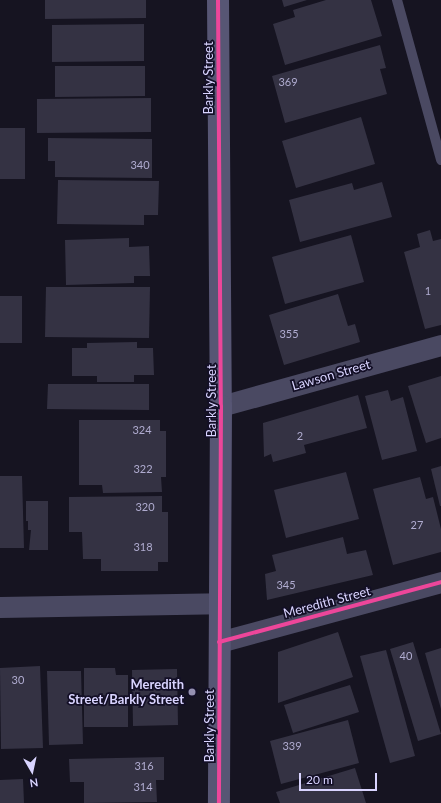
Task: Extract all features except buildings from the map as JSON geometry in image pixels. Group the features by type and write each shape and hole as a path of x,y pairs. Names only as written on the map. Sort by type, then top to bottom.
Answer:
{"main road":[{"name":"Barkly Street","path":"218,0 221,406 219,803"}],"street":[{"name":"Lawson Street","path":"221,406 441,345"},
{"name":"Meredith Street","path":"219,642 441,582"},
{"path":"0,607 219,603"}],"lane":[{"path":"397,0 441,160"}],"cycle path":[{"path":"218,0 221,406 219,803"},
{"path":"219,642 441,582"}],"place":[{"name":"Meredith Street/Barkly Street","path":"192,692"}]}
